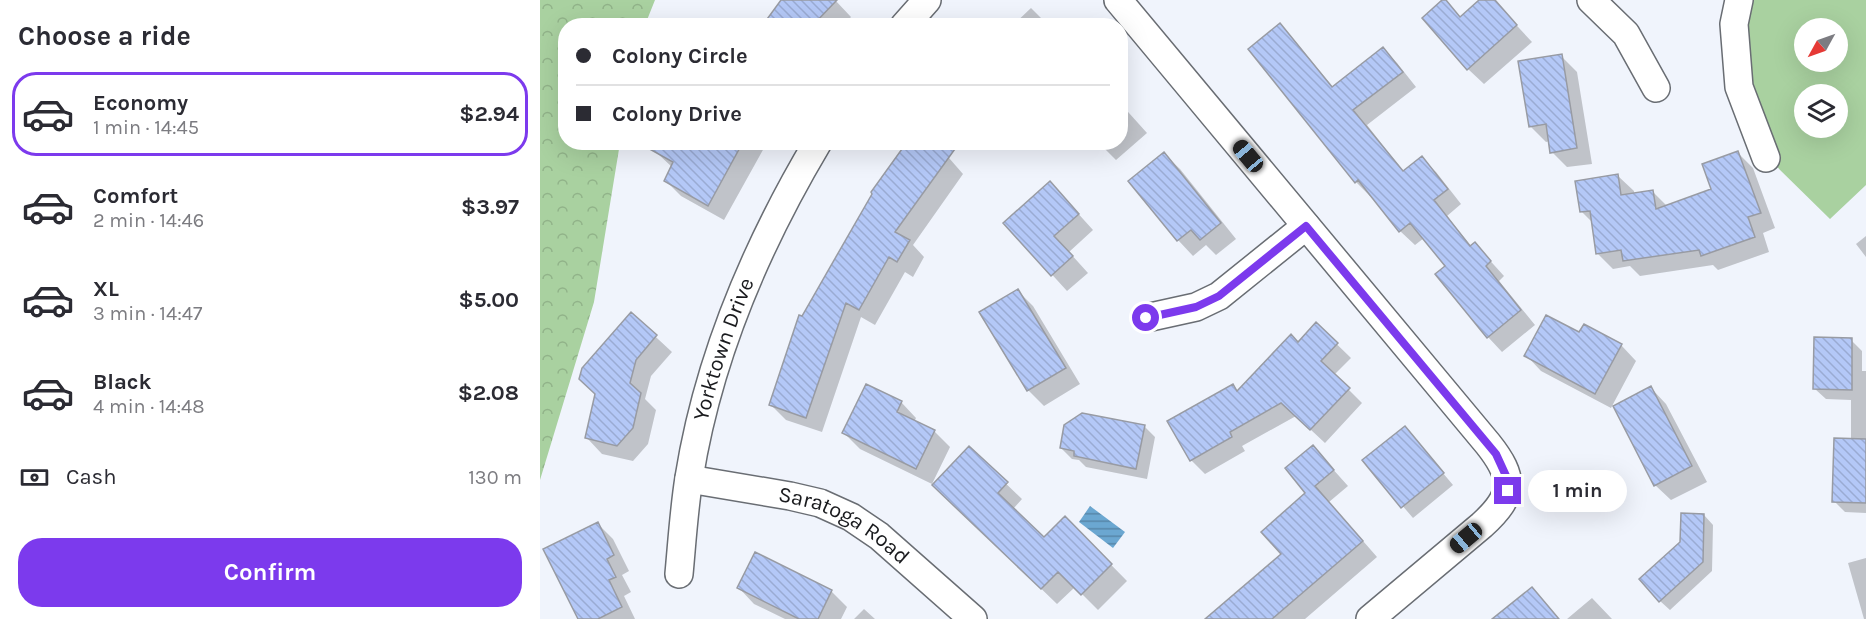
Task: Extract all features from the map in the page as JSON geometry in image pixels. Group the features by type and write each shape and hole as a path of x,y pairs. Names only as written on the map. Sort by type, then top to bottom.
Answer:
{"street":[{"path":"911,18 927,0"},
{"path":"1118,0 1496,454 1507,478 1508,491 1490,518 1370,619"},
{"path":"1591,0 1626,34 1656,88"},
{"path":"1739,0 1734,24 1739,87 1766,158"},
{"name":"Yorktown Drive","path":"679,573 689,479 707,398 729,325 770,227 813,150"},
{"path":"1146,318 1196,307 1219,296 1306,226"},
{"name":"Saratoga Road","path":"689,479 805,499 836,509 879,536 973,619"}],"green space":[{"path":"540,0 655,0 648,18 558,18 558,150 619,150 594,302 540,480"},
{"path":"1745,0 1866,0 1866,185 1830,219 1771,161 1743,81"}],"water":[{"path":"1090,506 1125,532 1113,548 1079,522"}],"building":[{"path":"781,0 837,0 820,18 768,18"},
{"path":"1442,0 1446,0 1460,17 1479,0 1495,0 1517,25 1467,70 1422,18"},
{"path":"1280,23 1332,87 1383,47 1403,72 1353,110 1403,171 1422,156 1448,189 1434,200 1470,246 1475,242 1491,261 1486,266 1521,310 1487,338 1435,274 1445,266 1410,223 1399,232 1358,180 1355,183 1248,49"},
{"path":"1562,54 1577,148 1550,153 1546,124 1529,127 1518,61"},
{"path":"651,150 739,150 708,206 664,181 673,162"},
{"path":"901,150 954,150 895,232 910,240 897,262 889,257 859,310 846,303 806,418 769,405 799,315 802,316 872,194 871,192"},
{"path":"1738,151 1761,213 1748,217 1755,237 1701,256 1699,250 1623,261 1621,250 1596,254 1590,211 1580,212 1575,181 1618,174 1621,195 1653,190 1656,209 1711,189 1702,164"},
{"path":"1164,152 1221,223 1200,240 1191,230 1177,241 1128,181"},
{"path":"1050,181 1079,214 1054,236 1073,256 1051,276 1003,223"},
{"path":"1018,289 1066,368 1027,391 979,312"},
{"path":"631,312 657,335 636,360 630,383 641,393 633,428 617,446 585,438 595,394 579,379 582,368"},
{"path":"1546,315 1579,332 1584,324 1622,344 1595,394 1524,356"},
{"path":"1316,322 1338,343 1321,361 1350,388 1310,430 1281,403 1230,432 1232,437 1190,461 1167,421 1233,384 1237,391 1291,334 1298,342"},
{"path":"1814,337 1852,338 1852,390 1813,389"},
{"path":"866,384 902,401 897,412 935,430 916,469 842,433"},
{"path":"1651,386 1692,466 1654,486 1613,406"},
{"path":"1082,413 1145,425 1136,469 1074,456 1074,451 1060,448 1064,425"},
{"path":"1405,426 1444,473 1401,508 1362,460"},
{"path":"1834,438 1866,439 1866,503 1832,502"},
{"path":"1313,445 1334,470 1315,486 1363,541 1272,619 1205,619 1281,554 1261,532 1305,493 1285,468"},
{"path":"969,446 1008,482 998,493 1044,537 1065,516 1112,564 1081,595 1058,572 1041,589 932,485"},
{"path":"1681,513 1704,514 1703,562 1659,602 1639,579 1680,542"},
{"path":"598,522 614,555 607,559 616,577 609,580 622,607 598,619 578,619 543,549"},
{"path":"755,552 832,590 818,619 799,619 737,588"},
{"path":"1532,587 1559,619 1492,619"}],"route":[{"path":"1146,318 1196,307 1219,296 1306,226 1496,454 1507,478 1508,491"}]}
